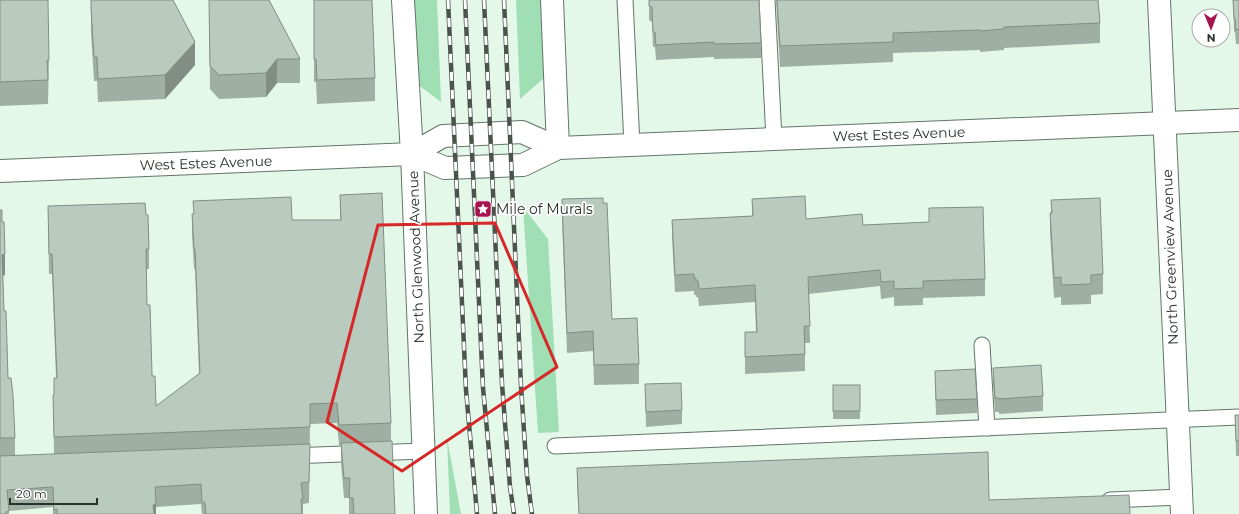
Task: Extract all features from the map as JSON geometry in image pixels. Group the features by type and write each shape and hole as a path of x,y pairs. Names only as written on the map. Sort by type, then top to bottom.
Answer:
{"street":[{"name":"North Glenwood Avenue","path":"403,0 412,154 426,514"},
{"path":"552,0 558,148"},
{"name":"North Greenview Avenue","path":"1159,0 1181,505"},
{"name":"West Estes Avenue","path":"0,171 412,154 445,168 523,165 558,148 1239,120"},
{"name":"West Estes Avenue","path":"412,154 443,136 522,132 558,148"}],"lane":[{"path":"625,0 632,145"},
{"path":"767,0 774,140"},
{"path":"982,345 987,428"},
{"path":"555,446 1239,417"},
{"path":"276,457 424,451"},
{"path":"1094,500 1181,505"}],"highlighted area":[{"path":"495,223 557,367 402,471 327,422 378,225"}],"green space":[{"path":"413,0 437,0 441,102 417,84"},
{"path":"516,0 541,0 544,78 520,99"},
{"path":"523,207 548,239 559,432 538,433"},
{"path":"447,438 461,514 450,514"}],"building":[{"path":"0,0 48,0 48,80 0,82"},
{"path":"91,0 173,0 195,42 165,75 98,79 97,57 94,57"},
{"path":"209,0 269,0 300,59 277,59 266,73 219,75 210,66"},
{"path":"314,0 372,0 375,78 317,80 316,59 314,59"},
{"path":"649,0 759,0 761,43 714,44 714,42 656,45 655,32 653,32 652,7 649,6"},
{"path":"777,0 1098,0 1100,23 1004,27 1004,29 980,31 893,33 893,42 780,46"},
{"path":"1233,0 1239,0 1239,29 1236,30 1234,18"},
{"path":"382,193 391,423 339,425 337,403 310,404 310,427 54,437 53,395 54,378 57,378 52,254 49,254 48,206 145,203 146,215 148,215 149,249 146,249 147,305 150,305 152,376 155,376 156,406 200,373 195,249 192,214 194,214 193,201 291,197 292,220 341,220 340,195"},
{"path":"805,196 806,219 862,214 863,225 929,222 929,208 983,207 985,279 923,281 923,288 894,289 894,281 881,282 880,270 808,277 810,326 804,326 805,354 745,357 745,332 757,332 755,285 699,289 698,281 694,278 694,274 675,275 672,220 753,216 752,199"},
{"path":"603,198 603,203 607,203 612,319 637,318 639,364 594,365 593,331 567,333 562,199"},
{"path":"1100,198 1103,274 1091,275 1091,284 1061,285 1061,277 1054,278 1050,213 1052,213 1051,200"},
{"path":"0,210 2,210 2,222 4,222 5,254 2,255 4,311 6,311 8,378 11,378 13,395 15,438 0,438"},
{"path":"1041,365 1043,396 995,398 993,368"},
{"path":"975,369 977,399 936,400 935,371"},
{"path":"681,383 682,410 646,412 645,384"},
{"path":"833,385 860,385 860,411 833,411"},
{"path":"1235,415 1239,415 1239,441 1236,441"},
{"path":"392,441 395,514 354,514 353,498 349,498 350,478 344,478 341,443"},
{"path":"310,444 309,482 301,483 303,499 301,499 302,514 206,514 205,503 202,502 201,484 155,487 156,504 153,505 154,514 57,514 57,509 54,510 53,487 7,490 9,511 6,512 6,514 0,514 0,456"},
{"path":"988,452 989,500 1129,495 1130,514 579,514 577,468"}],"railway":[{"path":"448,0 466,390 477,514"},
{"path":"465,0 483,388 495,514"},
{"path":"484,0 502,384 510,487 514,514"},
{"path":"504,0 521,386 527,476 532,514"}],"place":[{"name":"Mile of Murals","path":"483,209"}]}
